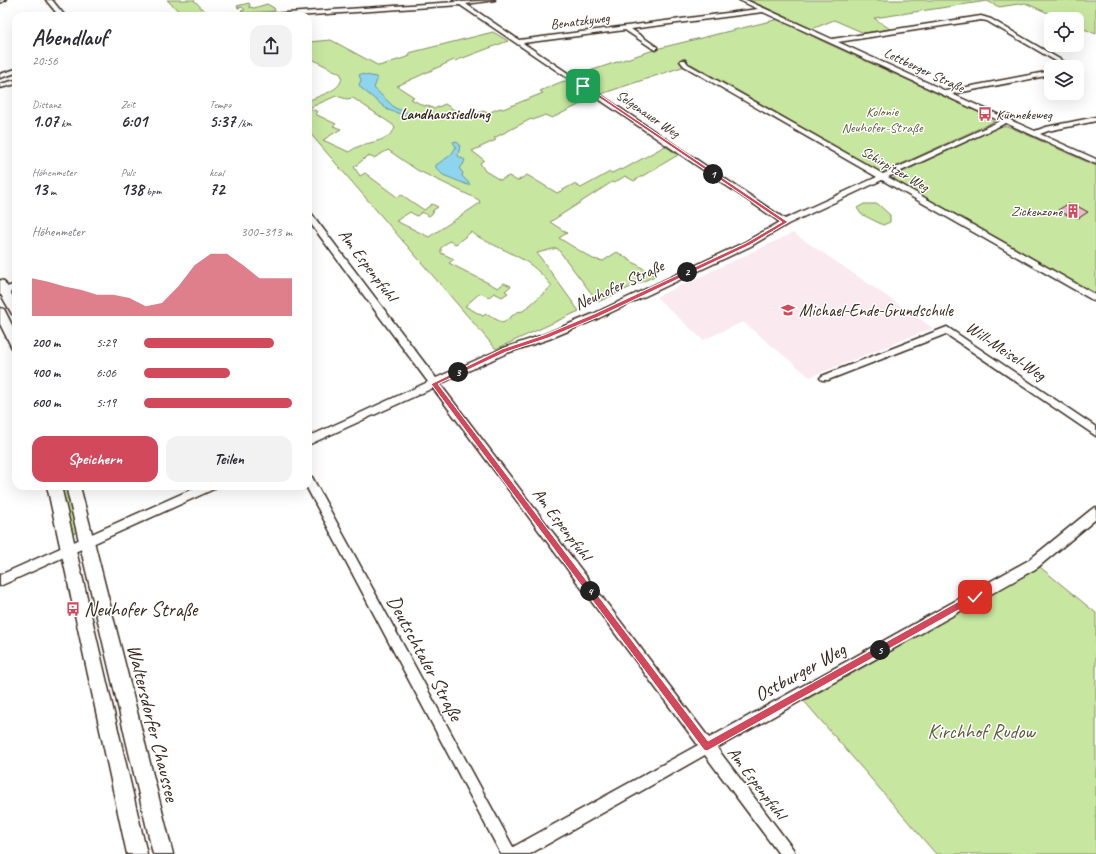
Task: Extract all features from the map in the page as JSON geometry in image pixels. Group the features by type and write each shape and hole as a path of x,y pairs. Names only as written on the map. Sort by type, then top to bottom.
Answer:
{"main road":[{"path":"1,289 12,305"},
{"path":"0,312 12,337"},
{"path":"55,490 137,854"},
{"name":"Waltersdorfer Chaussee","path":"74,490 163,854"}],"street":[{"path":"49,0 59,12"},
{"path":"312,13 492,0"},
{"name":"Lettberger Straße","path":"742,0 1096,162"},
{"name":"Selgenauer Weg","path":"458,2 786,222"},
{"name":"Benatzkyweg","path":"518,42 764,10"},
{"path":"832,41 981,18 989,20 1058,60"},
{"path":"626,28 655,48"},
{"name":"Schirpitzer Weg","path":"683,61 686,65 1096,299"},
{"path":"0,76 12,72"},
{"path":"945,93 1044,74"},
{"path":"0,86 12,83"},
{"path":"1034,134 1046,129 1096,118"},
{"name":"Neuhofer Straße","path":"312,439 504,351 546,337 596,316 748,244 786,222 1005,121"},
{"name":"Am Espenpfuhl","path":"312,220 788,854"},
{"path":"1,289 12,288"},
{"name":"Will-Meisel-Weg","path":"825,378 947,330 1096,432"},
{"name":"Deutschtaler Straße","path":"312,487 509,854"},
{"path":"0,581 201,490"},
{"name":"Ostburger Weg","path":"515,854 1027,568 1096,512"}],"shaded area":[{"name":"Michael-Ende-Grundschule","path":"793,233 933,328 810,377 743,322 703,340 656,297"}],"green space":[{"path":"167,0 194,0 205,12 180,12"},
{"path":"749,0 1096,0 1096,34 1084,29 1084,12 1046,12 1025,3 999,7 987,1 874,18 890,29 864,33 834,20 812,29"},
{"path":"249,3 249,7 254,8 267,4 274,8 275,11 242,12 241,11 245,10 242,7 238,8 237,6"},
{"name":"Kolonie Neuhofer-Straße","path":"779,19 820,40 993,119 993,122 884,172 878,171 691,64 601,94 574,76 660,48"},
{"path":"493,32 508,41 455,61 454,60 397,86 414,97 411,99 424,106 427,105 434,109 445,104 467,118 483,111 488,113 500,108 503,109 543,93 540,91 569,80 595,97 552,118 545,115 533,120 531,119 494,138 496,140 472,151 484,160 480,163 485,171 500,180 509,176 517,181 527,175 557,193 574,184 581,188 610,172 612,173 620,169 622,170 665,146 678,155 634,181 625,176 614,183 612,182 550,222 567,233 559,238 593,259 603,261 617,252 655,276 598,302 557,248 537,253 579,311 496,349 312,136 312,109 318,112 315,114 336,124 333,126 341,129 323,140 349,152 359,146 384,139 392,133 395,128 393,125 353,98 347,99 336,96 312,107 312,99 336,88 340,84 341,74 312,59 312,42 331,40 379,66 410,56 409,53","holes":["388,150 417,170 479,200 480,203 429,237 396,221 410,212 417,216 422,212 429,216 434,212 432,211 438,207 432,204 424,210 402,195 397,197 365,173 360,176 354,167 368,156 374,158","471,232 528,263 541,273 552,286 523,311 517,312 503,323 486,314 483,316 465,306 480,293 489,297 494,293 502,297 508,293 505,291 511,286 504,283 498,288 449,263 454,259 441,253 441,248 449,241 456,244"]},
{"name":"Kolonie Neuhofer-Straße","path":"1002,126 1010,127 1096,166 1096,295 895,181 894,176"},
{"path":"864,204 878,204 890,215 890,222 883,225 861,214 857,208"},
{"path":"62,490 68,490 78,532 72,534"},
{"name":"Kirchhof Rudow","path":"1040,567 1096,613 1096,854 936,854 804,701"}],"water":[{"path":"361,74 376,77 377,80 374,88 395,108 413,115 410,117 388,110 361,88 359,85 361,80 359,75"},
{"path":"456,141 460,145 458,156 465,160 463,165 459,168 463,173 462,176 470,184 468,185 443,175 436,168 436,165 451,155 456,147 453,142"}],"building":[{"name":"Zickenzone","path":"1068,204 1075,208 1077,206 1088,212 1079,218 1072,214 1069,216 1058,210"}],"place":[{"name":"Künnekeweg","path":"985,114"},
{"name":"Zickenzone","path":"1073,211"},
{"name":"Michael-Ende-Grundschule","path":"788,310"},
{"name":"Neuhofer Straße","path":"73,609"}],"district":[{"name":"Landhaussiedlung","path":"445,114"}],"route":[{"path":"583,86 786,222 748,244 596,316 546,337 504,351 434,384 630,646 707,746 821,684 975,597"}]}
